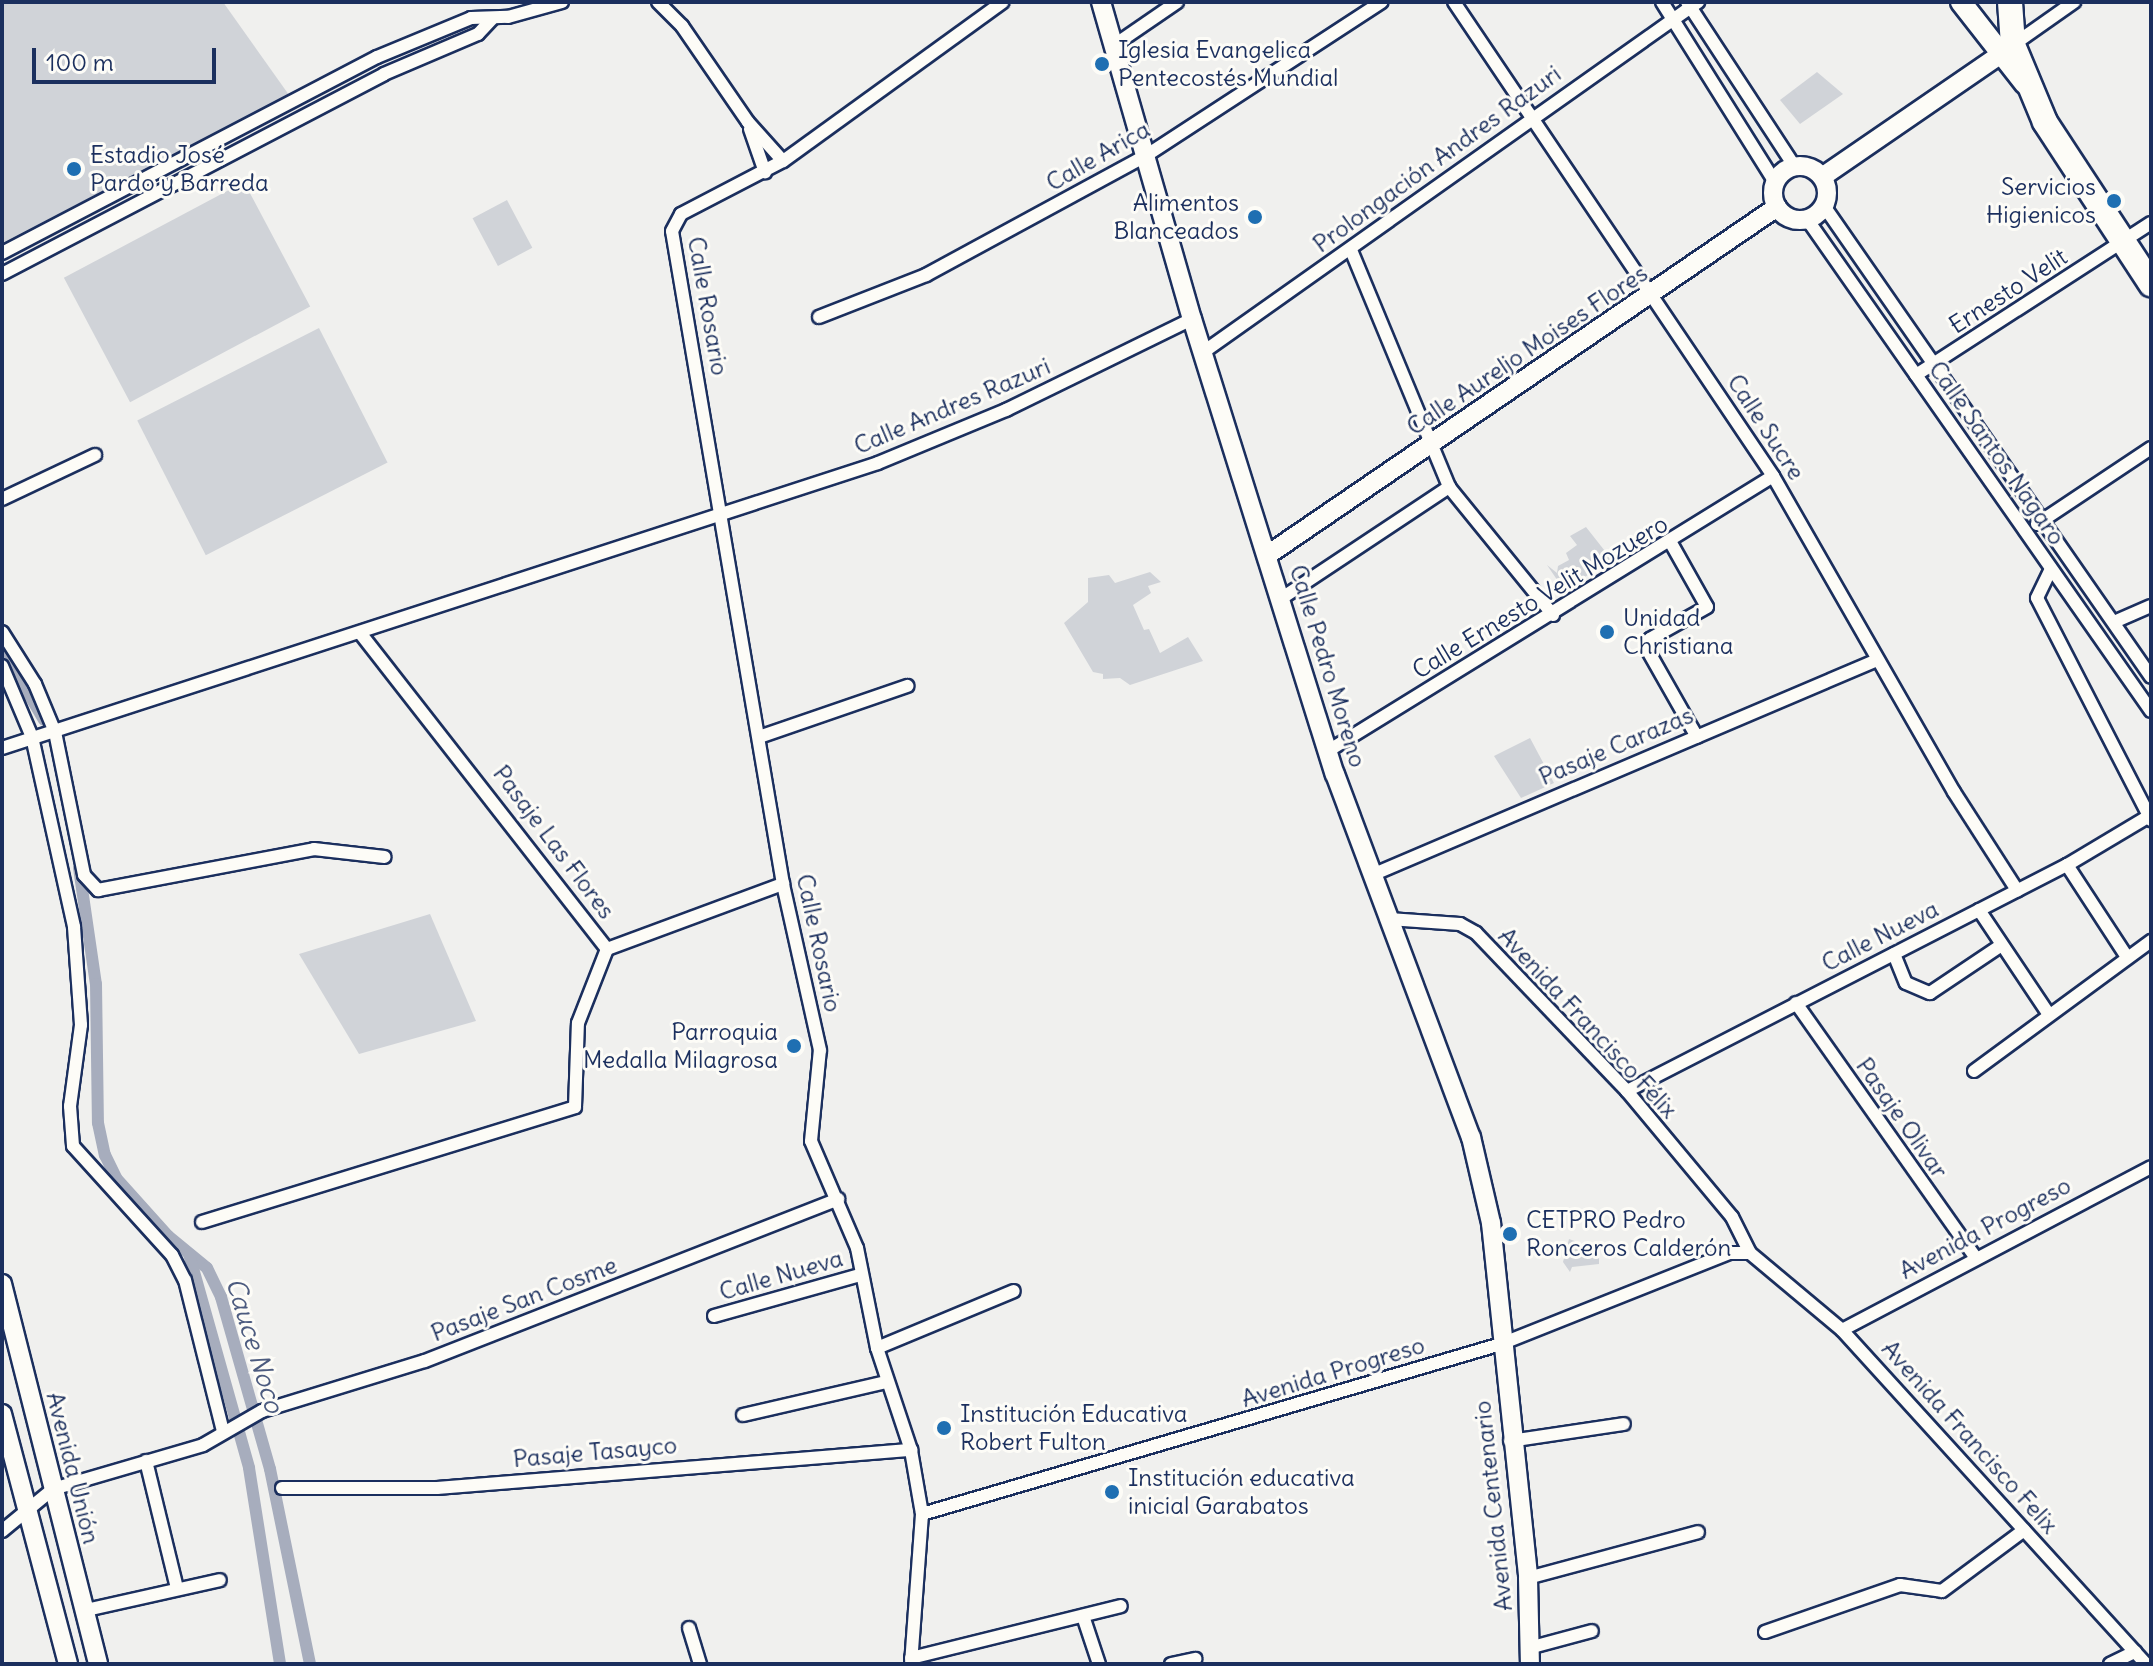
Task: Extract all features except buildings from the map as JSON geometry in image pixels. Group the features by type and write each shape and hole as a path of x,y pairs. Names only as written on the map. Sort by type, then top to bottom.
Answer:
{"highway":[{"path":"2010,2 2007,51 2066,160 2151,284"}],"main road":[{"name":"Calle Pedro Moreno","path":"1101,2 1116,44 1202,353 1269,554 1328,751 1471,1137 1491,1223 1501,1344"},
{"path":"1822,177 2007,51 1961,2"},
{"path":"1795,167 1822,177 1824,206 1807,219 1792,219 1777,207 1775,182 1795,167"},
{"name":"Calle Aureljo Moises Flores","path":"1269,554 1777,207"},
{"path":"1262,532 1302,529"},
{"name":"Avenida Unión","path":"2,1284 98,1664"},
{"name":"Avenida Centenario","path":"1501,1344 1528,1578 1530,1656"},
{"path":"2,1414 25,1515 68,1664"}],"street":[{"path":"2,253 377,57 471,18 492,19 562,2"},
{"path":"658,2 682,26 748,122 783,161"},
{"path":"748,122 765,172 1003,2"},
{"path":"1116,44 1177,2"},
{"name":"Calle Arica","path":"819,317 926,275 1147,155 1382,2"},
{"name":"Calle Sucre","path":"1454,2 1530,118 1653,293 1773,476 1877,660 2017,890"},
{"path":"1662,2 1775,182"},
{"path":"2007,51 2074,2"},
{"path":"1691,4 1795,167"},
{"name":"Prolongación Andres Razuri","path":"1202,353 1351,250 1691,4"},
{"path":"2,274 384,74 478,34 492,19"},
{"path":"214,143 223,159"},
{"name":"Calle Rosario","path":"765,172 674,220 783,884 820,1050 811,1141 857,1248 860,1275 886,1382 911,1450 922,1514 911,1661"},
{"name":"Calle Santos Nagaro","path":"1824,206 2151,677"},
{"name":"Calle Santos Nagaro","path":"1807,219 2151,711"},
{"name":"Ernesto Velit","path":"1916,375 2151,223"},
{"path":"41,234 48,250"},
{"path":"1351,250 1449,487 1553,615"},
{"name":"Calle Andres Razuri","path":"2,748 361,634 570,561 723,517 878,463 992,416 1192,319"},
{"path":"2024,533 2151,448"},
{"path":"2,499 95,455"},
{"name":"Calle Ernesto Velit Mozuero","path":"1328,751 1671,543 1773,476"},
{"path":"1282,598 1449,487"},
{"path":"1671,543 1707,607 1650,639 1647,649 1697,737"},
{"path":"2051,569 2037,598 2150,817"},
{"path":"2114,622 2151,606"},
{"path":"2,632 35,684 55,732 90,884 109,891 314,849 385,857"},
{"name":"Pasaje Las Flores","path":"202,1222 575,1107 578,1023 607,949 361,634"},
{"name":"Pasaje Carazas","path":"1372,875 1877,660"},
{"path":"2,666 32,737 74,927 81,1025 70,1106 73,1146 179,1267 228,1427"},
{"path":"759,737 907,686"},
{"name":"Calle Nueva","path":"1627,1091 2067,865 2150,817"},
{"path":"2067,865 2127,957"},
{"path":"607,949 783,884"},
{"path":"1979,910 2000,946 2048,1013"},
{"name":"Avenida Francisco Félix","path":"1389,919 1460,924 1476,933 1627,1091 1732,1217 1750,1253"},
{"path":"1974,1071 2048,1013 2151,941"},
{"path":"1894,954 1906,983 1930,993 2000,946"},
{"name":"Pasaje Olivar","path":"1796,1003 1975,1257"},
{"name":"Avenida Progreso","path":"1842,1330 1975,1257 2151,1167"},
{"name":"Pasaje San Cosme","path":"53,1489 203,1445 228,1427 262,1411 425,1361 838,1199"},
{"name":"Avenida Progreso","path":"922,1514 1501,1344 1730,1253 1750,1253"},
{"name":"Avenida Francisco Felix","path":"1750,1253 1842,1330 2146,1664"},
{"name":"Calle Nueva","path":"714,1316 860,1275"},
{"path":"877,1348 1014,1291"},
{"path":"743,1415 886,1382"},
{"path":"1510,1441 1624,1424"},
{"name":"Pasaje Tasayco","path":"282,1488 437,1488 911,1450"},
{"path":"146,1461 177,1588"},
{"path":"2,1531 53,1489"},
{"path":"1765,1632 1900,1585 1942,1591 2024,1530"},
{"path":"1528,1578 1698,1532"},
{"path":"86,1610 220,1580"},
{"path":"911,1661 1121,1606"},
{"path":"1083,1616 1099,1664"},
{"path":"689,1628 700,1664"},
{"path":"1530,1656 1592,1631"},
{"path":"2110,1664 2135,1652"},
{"path":"1171,1664 1195,1659"}],"shaded area":[{"name":"Estadio José Pardo y Barreda","path":"2,2 223,2 289,95 2,243"},
{"path":"1817,72 1843,94 1800,124 1780,100"},
{"path":"244,182 310,306 130,402 64,278"},
{"path":"507,200 532,248 498,266 473,218"},
{"path":"319,328 388,463 206,555 137,421"},
{"path":"1586,527 1612,560 1564,590 1547,565 1557,573 1558,566 1569,560 1566,553 1577,545 1570,536"},
{"path":"1150,572 1161,582 1148,586 1151,593 1133,605 1144,630 1149,629 1160,653 1188,637 1203,661 1130,685 1120,678 1103,679 1103,674 1093,672 1064,623 1088,602 1088,578 1109,575 1115,583"},
{"path":"1530,738 1554,783 1521,798 1494,756"},
{"path":"430,914 476,1021 359,1054 299,954"},
{"path":"1569,1239 1599,1250 1599,1264 1572,1267 1570,1272 1563,1262"}],"waterway":[{"name":"Cauce Noco","path":"2,648 44,720"},
{"name":"Cauce Noco","path":"79,868 96,984 98,1123 105,1155 116,1178 168,1236 207,1268 221,1297 270,1469 310,1664"},
{"path":"189,1254 249,1468 280,1664"}],"place":[{"name":"Iglesia Evangelica Pentecostés Mundial","path":"1102,64"},
{"name":"Estadio José Pardo y Barreda","path":"74,169"},
{"name":"Servicios Higienicos","path":"2114,201"},
{"name":"Alimentos Blanceados","path":"1255,217"},
{"name":"Unidad Christiana","path":"1607,632"},
{"name":"Parroquia Medalla Milagrosa","path":"794,1046"},
{"name":"CETPRO Pedro Ronceros Calderón","path":"1510,1234"},
{"name":"Institución Educativa Robert Fulton","path":"944,1428"},
{"name":"Institución educativa inicial Garabatos","path":"1112,1492"}]}
